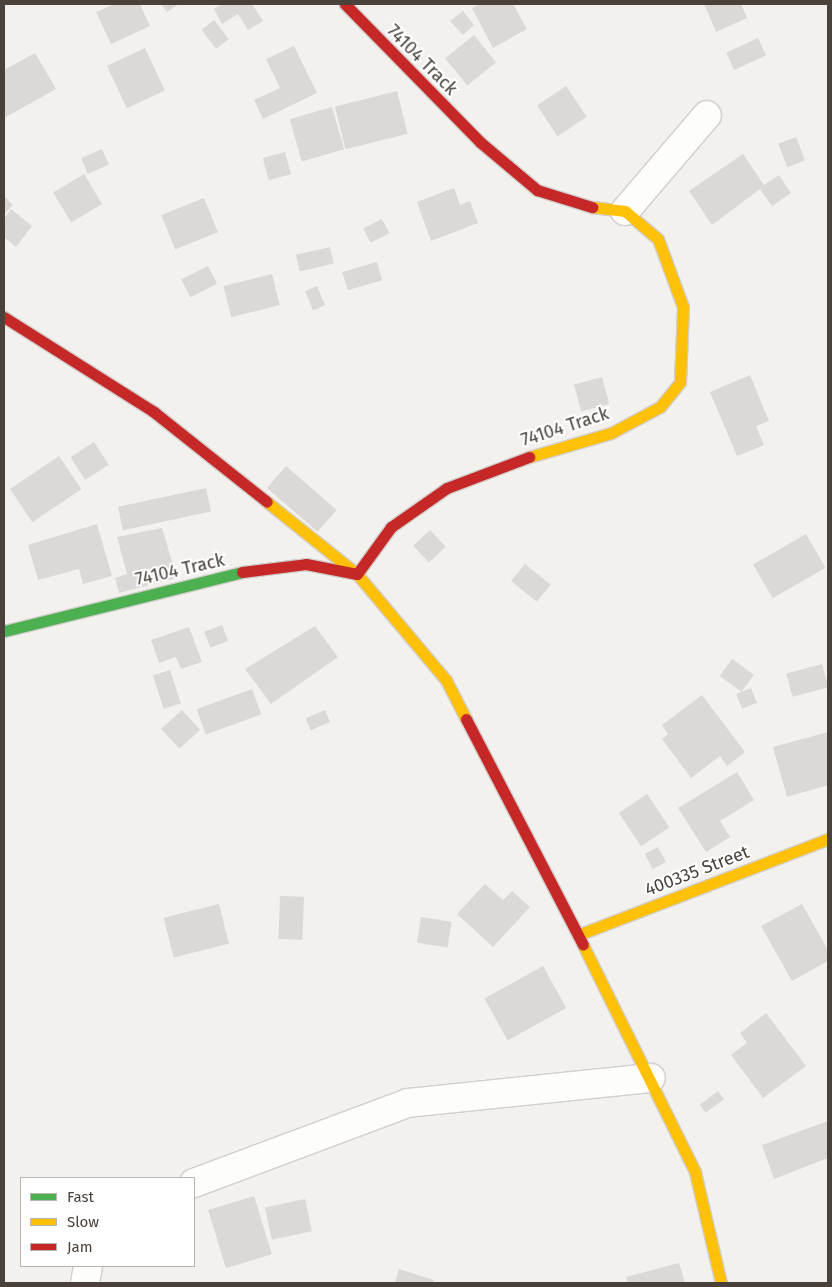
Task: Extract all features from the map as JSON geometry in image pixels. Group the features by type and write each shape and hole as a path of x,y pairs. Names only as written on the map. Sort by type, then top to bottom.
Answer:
{"street":[{"name":"74104 Track","path":"4,630 268,566 306,564 357,574 391,528 447,488 545,451 611,433 660,407 680,382 683,307 658,239 625,211 575,205 537,190 480,142 346,4"},
{"path":"625,211 707,115"},
{"path":"4,317 154,412 357,574 446,680 651,1078 695,1172 721,1283"},
{"name":"400335 Street","path":"578,935 828,839"},
{"path":"195,1183 408,1103 651,1078"},
{"path":"85,1283 88,1267"}],"building":[{"path":"114,4 140,4 150,26 111,44 96,12"},
{"path":"161,4 179,4 167,12"},
{"path":"222,4 252,4 263,21 248,30 238,14 222,24 214,9"},
{"path":"480,4 513,4 527,29 493,48 472,8"},
{"path":"704,4 741,4 747,18 716,32"},
{"path":"463,11 474,25 463,35 450,21"},
{"path":"214,20 229,39 216,49 201,30"},
{"path":"474,35 496,62 467,85 445,58"},
{"path":"758,38 766,55 734,70 726,53"},
{"path":"294,46 317,93 263,119 254,100 280,88 266,59"},
{"path":"145,48 165,91 127,108 107,66"},
{"path":"35,53 56,89 4,118 4,70"},
{"path":"566,86 587,117 558,136 537,106"},
{"path":"397,91 408,134 346,149 335,106"},
{"path":"332,107 344,149 302,161 290,119"},
{"path":"796,137 805,160 787,167 778,144"},
{"path":"102,149 109,165 88,174 81,158"},
{"path":"285,152 291,174 269,180 263,158"},
{"path":"743,154 764,185 779,175 791,193 772,206 760,189 712,225 689,191"},
{"path":"84,174 102,204 71,223 53,193"},
{"path":"454,188 460,205 470,201 478,223 431,241 417,202"},
{"path":"4,196 13,205 4,214"},
{"path":"204,198 218,232 175,250 161,215"},
{"path":"11,209 32,226 16,247 4,237 4,219"},
{"path":"382,219 389,233 371,243 363,229"},
{"path":"330,247 334,264 300,271 296,255"},
{"path":"377,262 382,280 348,290 342,272"},
{"path":"208,266 217,284 190,297 181,280"},
{"path":"272,274 280,305 231,317 223,286"},
{"path":"317,286 325,305 313,310 305,291"},
{"path":"750,375 769,421 756,426 764,445 737,456 710,392"},
{"path":"602,377 609,404 581,412 574,385"},
{"path":"94,442 109,465 85,480 71,457"},
{"path":"59,456 81,489 32,522 10,489"},
{"path":"286,466 337,510 318,532 267,488"},
{"path":"206,488 211,511 123,530 118,507"},
{"path":"97,524 112,576 83,584 79,569 38,580 28,545"},
{"path":"162,528 177,578 119,593 115,578 127,574 117,537"},
{"path":"430,530 446,547 429,563 413,546"},
{"path":"806,534 826,568 773,598 753,564"},
{"path":"525,564 551,585 537,602 511,581"},
{"path":"222,625 228,641 210,648 204,632"},
{"path":"315,626 338,657 271,704 245,669"},
{"path":"189,627 202,662 181,669 176,657 159,663 151,640"},
{"path":"732,659 754,675 741,692 720,676"},
{"path":"822,664 828,687 792,697 786,674"},
{"path":"170,670 181,703 164,709 153,676"},
{"path":"751,688 757,703 742,709 736,694"},
{"path":"252,689 261,714 206,735 197,709"},
{"path":"702,695 745,752 727,766 720,756 691,778 662,739 668,734 662,725"},
{"path":"182,710 200,730 179,749 161,729"},
{"path":"325,710 330,722 311,730 306,718"},
{"path":"828,732 828,785 787,797 773,747"},
{"path":"737,772 754,800 720,821 730,837 706,852 678,808"},
{"path":"647,794 669,827 641,846 619,813"},
{"path":"658,847 666,862 653,869 645,854"},
{"path":"485,884 503,900 512,891 530,907 493,947 457,914"},
{"path":"280,896 304,897 302,940 278,939"},
{"path":"219,904 229,944 174,958 164,918"},
{"path":"802,904 828,950 828,961 792,981 761,926"},
{"path":"421,917 452,922 448,948 417,943"},
{"path":"543,966 566,1008 508,1040 484,998"},
{"path":"766,1013 806,1066 763,1098 731,1055 747,1043 740,1033"},
{"path":"718,1091 724,1099 706,1113 700,1105"},
{"path":"828,1121 828,1158 774,1179 762,1145"},
{"path":"254,1196 272,1254 226,1268 208,1210"},
{"path":"305,1199 312,1231 272,1240 265,1208"},
{"path":"679,1263 685,1283 628,1283 626,1277"},
{"path":"399,1269 434,1280 433,1283 395,1283"}],"traffic: fast":[{"path":"4,631 242,572"}],"traffic: slow":[{"path":"529,457 611,433 660,407 680,382 683,307 658,239 625,211 592,207"},
{"path":"267,502 357,574 446,680 466,719"},
{"path":"578,935 828,839"},
{"path":"583,945 695,1172 721,1283"}],"traffic: jam":[{"path":"345,4 480,142 537,190 592,207"},
{"path":"4,317 154,412 267,502"},
{"path":"242,572 306,564 357,574 391,527 447,488 529,457"},
{"path":"466,719 583,945"}]}
